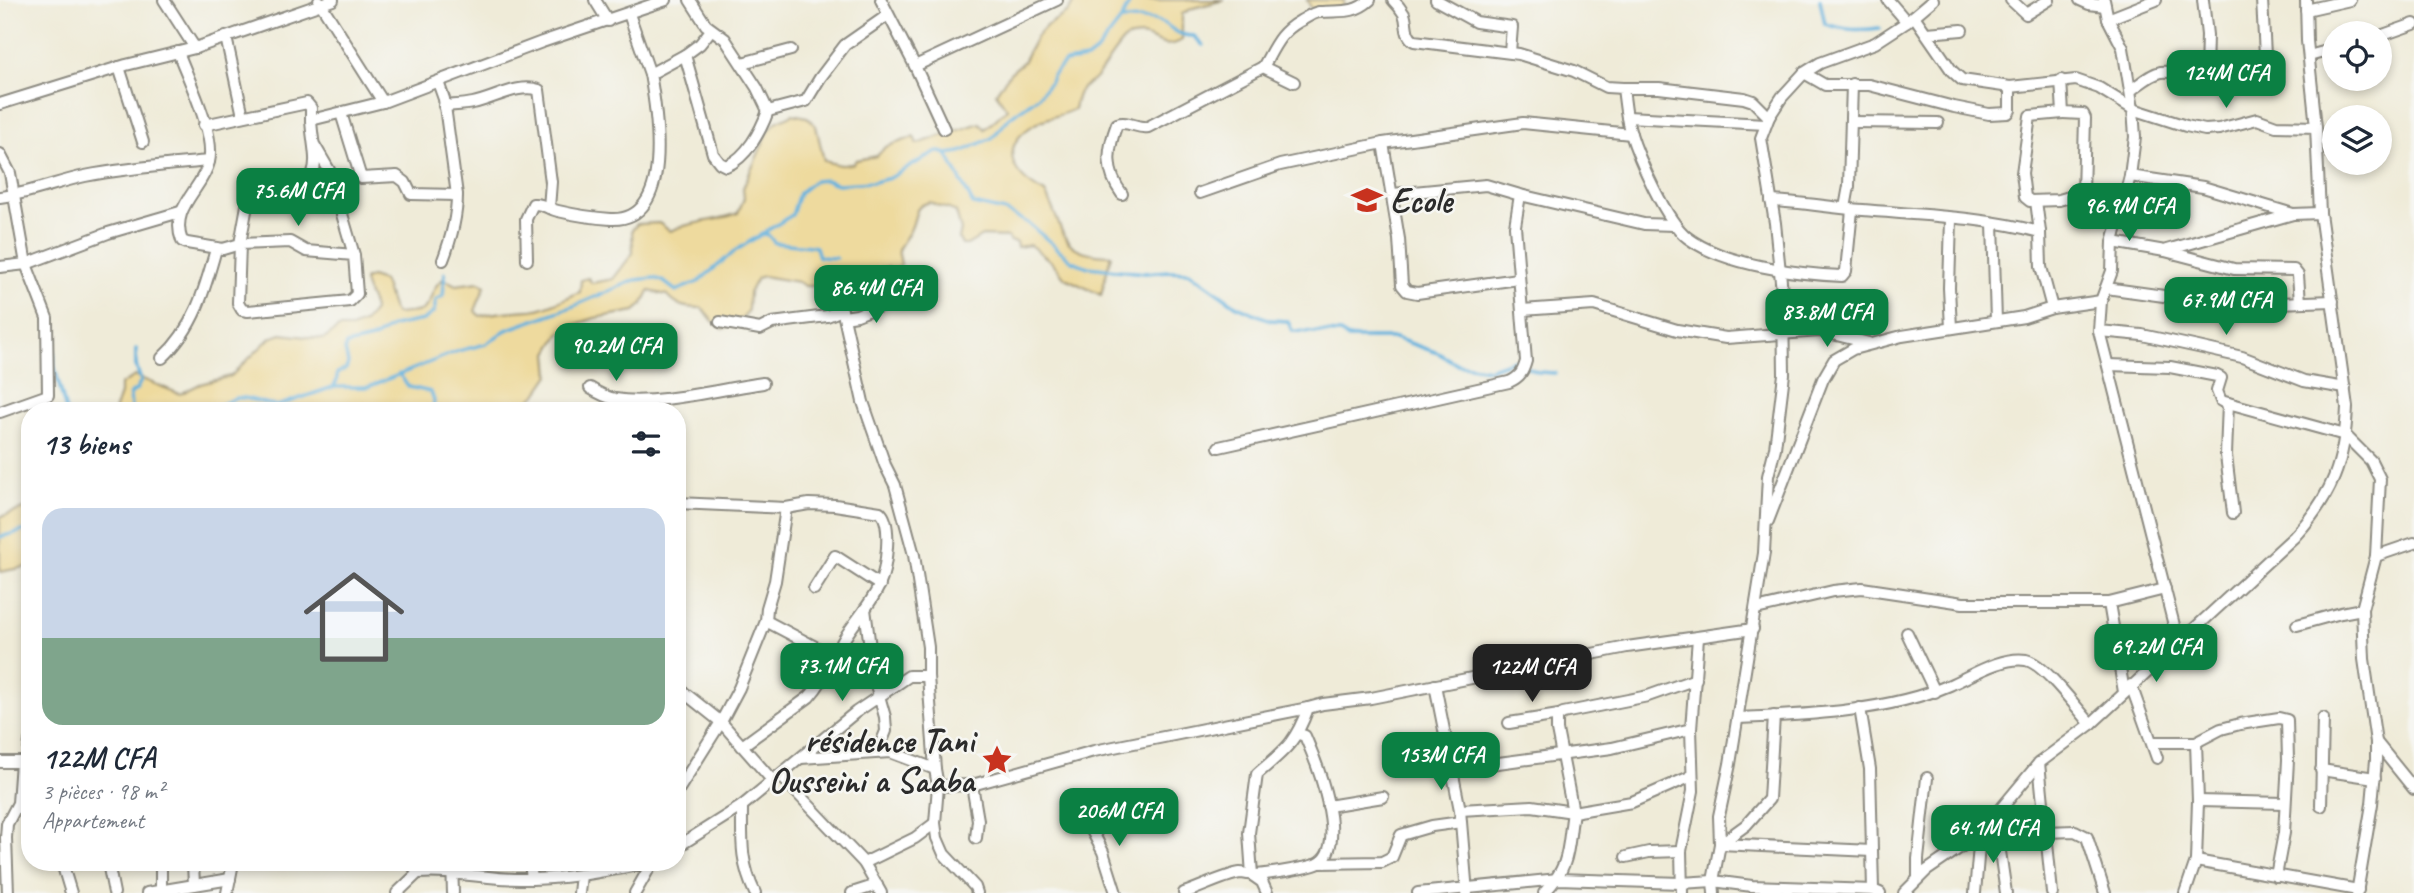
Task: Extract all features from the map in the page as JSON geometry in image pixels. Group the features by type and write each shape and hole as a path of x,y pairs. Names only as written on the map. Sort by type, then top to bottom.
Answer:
{"street":[{"path":"164,0 195,48"},
{"path":"0,104 118,67 195,48 319,2 333,0"},
{"path":"595,0 608,21"},
{"path":"311,120 383,102 542,42 666,0"},
{"path":"690,0 699,18 725,39 742,63 768,111"},
{"path":"881,0 944,129"},
{"path":"915,66 1057,0"},
{"path":"1122,194 1112,181 1109,171 1108,155 1117,124 1127,122 1137,127 1148,127 1264,67 1280,35 1316,12 1347,12 1360,8 1370,0"},
{"path":"1393,0 1405,16 1407,33 1413,41 1510,52 1574,71 1606,87 1659,88 1744,98 1753,101 1768,120"},
{"path":"1436,0 1476,22 1512,27 1510,52"},
{"path":"1888,0 1927,33 1952,71 1968,83 2010,87 2076,80 2099,88 2133,109 2206,130 2258,119 2276,126 2316,127"},
{"path":"1713,887 1720,844 1719,816 1765,553 1768,476 1775,448 1784,374 1780,270 1761,138 1782,97 1804,73 1820,63 1875,43 1911,19 1933,0"},
{"path":"2011,0 2026,14 2049,0"},
{"path":"2080,0 2089,4 2104,3 2108,19 2123,48 2131,90 2135,137 2130,176 2113,242 2112,271 2101,301 2099,331 2178,641"},
{"path":"2108,19 2156,0"},
{"path":"2131,90 2150,76 2162,72 2196,76 2206,74 2207,35 2203,0"},
{"path":"2262,0 2265,55"},
{"path":"1904,893 1918,878 1980,834 2039,763 2091,724 2178,641 2294,537 2312,517 2333,482 2345,435 2345,388 2320,213 2306,5 2350,0"},
{"path":"319,2 383,102"},
{"path":"527,260 526,219 529,208 536,204 556,211 613,219 628,218 646,204 653,189 657,159 657,119 650,74 629,13"},
{"path":"768,111 806,102 845,45 888,15"},
{"path":"2392,32 2414,24"},
{"path":"650,74 685,55 700,44 712,30"},
{"path":"1927,33 1962,30"},
{"path":"226,37 243,116"},
{"path":"742,63 791,50"},
{"path":"178,52 196,94 209,146 209,161 180,212 182,241 216,249 240,244 290,242 306,251 354,255"},
{"path":"2309,56 2322,52"},
{"path":"685,55 713,154 720,163 726,166 744,153 768,111"},
{"path":"118,67 143,142"},
{"path":"1264,67 1294,82"},
{"path":"1804,73 1825,85 1879,87 1954,107 2004,114 2010,110 2010,87"},
{"path":"2061,80 2063,113"},
{"path":"438,82 457,195 452,237 443,261"},
{"path":"1623,88 1631,134 1662,205 1674,225 1689,239 1727,257 1780,270 1845,275 1852,84"},
{"path":"444,106 474,103 519,90 539,90 551,182 549,208"},
{"path":"204,125 307,103 310,108 315,146 315,170 310,180 304,186 248,200 240,244 238,303 242,310 350,302 354,299 358,287 354,255 329,170 315,146"},
{"path":"341,113 361,178 397,176 405,182 411,194 457,195"},
{"path":"2083,193 2083,114 2034,114 2029,119 2022,173 2026,199 2059,200 2083,193 2123,198"},
{"path":"1627,117 1768,120"},
{"path":"1851,122 1938,123"},
{"path":"1200,193 1280,165 1383,143 1523,123 1631,134"},
{"path":"1383,143 1392,194 1402,285 1407,291 1417,293 1518,279"},
{"path":"0,154 10,173 26,264 47,318 48,395 28,402"},
{"path":"0,197 13,196 86,176 209,161"},
{"path":"2130,176 2203,187 2293,214"},
{"path":"1392,194 1486,185 1644,224 1674,225"},
{"path":"1219,447 1509,382 1519,377 1526,361 1515,226 1520,195"},
{"path":"1771,201 1993,223 2040,232"},
{"path":"2036,201 2040,232 2040,267 2052,308"},
{"path":"0,267 26,264 108,233 180,212"},
{"path":"2165,251 2293,214 2320,213"},
{"path":"1951,219 1951,328"},
{"path":"1993,223 1996,321"},
{"path":"2113,242 2165,251 2234,269 2294,270 2298,275 2300,302"},
{"path":"162,358 192,320 204,293 216,249"},
{"path":"832,282 843,314 857,381 885,465 895,485 914,555 928,647 938,786 935,823 937,838 944,854 968,879 977,893"},
{"path":"2106,288 2200,301 2247,304 2333,301"},
{"path":"720,322 760,330 772,323 843,314 857,315 898,299"},
{"path":"1765,527 1834,360 1853,349 1902,335 2024,317 2052,308 2101,301"},
{"path":"1522,310 1594,305 1677,330 1726,338 1820,331 1872,344"},
{"path":"2099,331 2142,335 2242,357 2304,380 2345,388"},
{"path":"2108,365 2170,366 2217,376 2221,378 2217,397 2221,401 2345,435 2371,461 2380,479 2376,556 2362,610 2367,691 2376,742 2375,778 2358,892 2196,861"},
{"path":"590,388 605,396 636,400 762,383"},
{"path":"2228,404 2227,455 2233,513"},
{"path":"0,412 21,405"},
{"path":"686,503 786,508 809,504 835,505 880,512 886,516 888,524 880,585 833,657 821,682 808,697 742,746"},
{"path":"686,778 739,688 766,621 786,508"},
{"path":"2376,556 2414,543"},
{"path":"814,589 835,556 880,585"},
{"path":"1756,609 1833,591 1862,588 1963,603 2109,603 2165,589"},
{"path":"2109,603 2128,688 2157,758"},
{"path":"865,609 873,678 885,717 886,731 878,751"},
{"path":"2297,625 2362,610"},
{"path":"766,621 873,678"},
{"path":"938,786 972,785 1094,751 1308,708 1627,648 1753,629"},
{"path":"1907,633 1935,692"},
{"path":"1682,888 1681,851 1693,791 1691,729 1698,638"},
{"path":"1738,718 1860,708 1935,692 2004,662 2025,660 2037,665 2091,724"},
{"path":"686,841 742,806 879,696 909,676 928,676"},
{"path":"1510,723 1648,695 1696,679"},
{"path":"1435,685 1460,810 1466,891"},
{"path":"686,694 721,722 742,746 864,863 879,889 852,893"},
{"path":"1252,876 1250,832 1257,774 1299,734 1308,708"},
{"path":"1418,893 1466,891 1558,879 1682,888 1752,886 1877,891 1872,850 1871,769 1860,708"},
{"path":"1545,893 1558,879 1570,849 1573,812 1556,720 1559,715"},
{"path":"1720,844 1746,825 1769,799 1774,716"},
{"path":"2152,742 2196,742 2221,729 2240,724 2279,718 2287,720 2284,833 2276,876"},
{"path":"2320,806 2323,718"},
{"path":"1453,769 1612,748 1691,729"},
{"path":"1299,734 1305,736 1317,764 1332,831 1329,846 1319,863"},
{"path":"2185,893 2196,861 2196,742"},
{"path":"2376,742 2414,789"},
{"path":"801,758 878,751 897,753 935,769"},
{"path":"0,762 21,762"},
{"path":"2039,763 2052,893"},
{"path":"2322,770 2375,778"},
{"path":"1460,810 1532,806 1573,812 1632,803 1692,776"},
{"path":"1918,878 1927,778"},
{"path":"972,785 978,820 976,838"},
{"path":"8,893 7,824 18,803 21,788"},
{"path":"1328,806 1383,797"},
{"path":"2198,802 2285,803"},
{"path":"742,806 742,855 745,872 755,893"},
{"path":"1994,817 2006,893"},
{"path":"1086,819 1103,852 1116,893"},
{"path":"1252,876 1319,863 1382,862 1392,857 1401,835 1432,826 1461,822"},
{"path":"864,863 915,838 935,823"},
{"path":"2045,832 2076,831 2087,837 2105,893"},
{"path":"1975,893 1980,834"},
{"path":"1720,844 1872,850"},
{"path":"1626,857 1649,852 1681,851"},
{"path":"64,871 71,893"},
{"path":"110,871 114,893"},
{"path":"161,871 161,891"},
{"path":"193,871 194,885"},
{"path":"227,893 232,871"},
{"path":"397,893 418,873 432,871"},
{"path":"452,871 453,893"},
{"path":"474,871 532,879 603,871"},
{"path":"531,871 532,879"},
{"path":"635,893 643,871"},
{"path":"1184,893 1241,873 1262,882 1267,893"},
{"path":"579,893 581,875"},
{"path":"148,893 230,879"}],"sand":[{"path":"1075,0 1224,0 1193,8 1182,14 1182,40 1173,44 1157,42 1143,36 1126,38 1094,79 1081,89 1074,109 1037,123 1016,141 1013,160 1017,169 1023,178 1045,193 1066,238 1081,250 1111,255 1101,295 1065,278 1053,263 1030,245 1017,247 1016,242 1009,241 1008,237 982,236 962,245 956,212 930,202 917,210 910,230 898,250 901,264 897,269 887,267 814,286 763,276 757,278 749,293 745,316 723,329 702,308 682,306 667,295 649,291 642,305 635,311 595,318 571,326 560,333 548,353 550,375 529,402 117,402 120,385 135,376 180,394 200,384 231,376 270,338 281,334 324,339 339,328 351,328 364,323 374,311 364,280 371,277 383,281 396,314 420,311 427,305 439,282 444,279 456,285 479,282 485,286 475,311 480,316 543,308 580,292 581,280 588,278 592,283 613,279 633,253 632,230 637,224 659,223 670,231 738,213 744,198 743,188 768,132 776,122 793,114 807,117 816,126 824,161 840,165 853,164 856,160 877,156 885,147 914,137 917,144 980,123 985,129 1007,109 996,93 1010,73 1023,62 1036,37 1046,26 1068,12"},
{"path":"1307,0 1344,0 1344,7 1322,11 1311,8"},
{"path":"21,510 21,568 0,572 0,517"}],"waterway":[{"path":"289,402 333,387 368,387 458,351 486,344 506,330 574,306 635,280 654,278 676,291 698,282 735,251 792,215 799,193 814,181 825,180 838,184 874,182 890,178 937,151 947,154 961,152 992,138 1010,117 1038,97 1065,62 1087,59 1096,52 1121,20 1131,0"},
{"path":"1820,0 1825,24 1852,29 1879,28"},
{"path":"1121,20 1157,21 1177,32 1194,36 1203,45"},
{"path":"947,154 973,204 1005,211 1028,223 1072,261 1088,267 1145,273 1189,272 1237,306 1270,320 1288,321 1292,331 1340,333 1348,338 1395,338 1438,353 1457,364 1489,369 1514,360 1522,362"},
{"path":"762,234 768,235 775,243 816,247 819,257 836,258"},
{"path":"333,387 337,381 337,373 346,369 348,363 346,345 372,339 393,326 423,320 434,312 436,300 443,296 445,273"},
{"path":"131,402 130,394 141,381 136,366 136,349"},
{"path":"54,351 54,365 64,402"},
{"path":"1527,367 1538,372 1555,373"},
{"path":"399,374 409,387 431,392 434,402"},
{"path":"226,402 235,398 261,402"},
{"path":"0,537 21,531"}],"place":[{"name":"Ecole","path":"1367,200"},
{"name":"résidence Tani Ousseini a Saaba","path":"997,760"}]}
